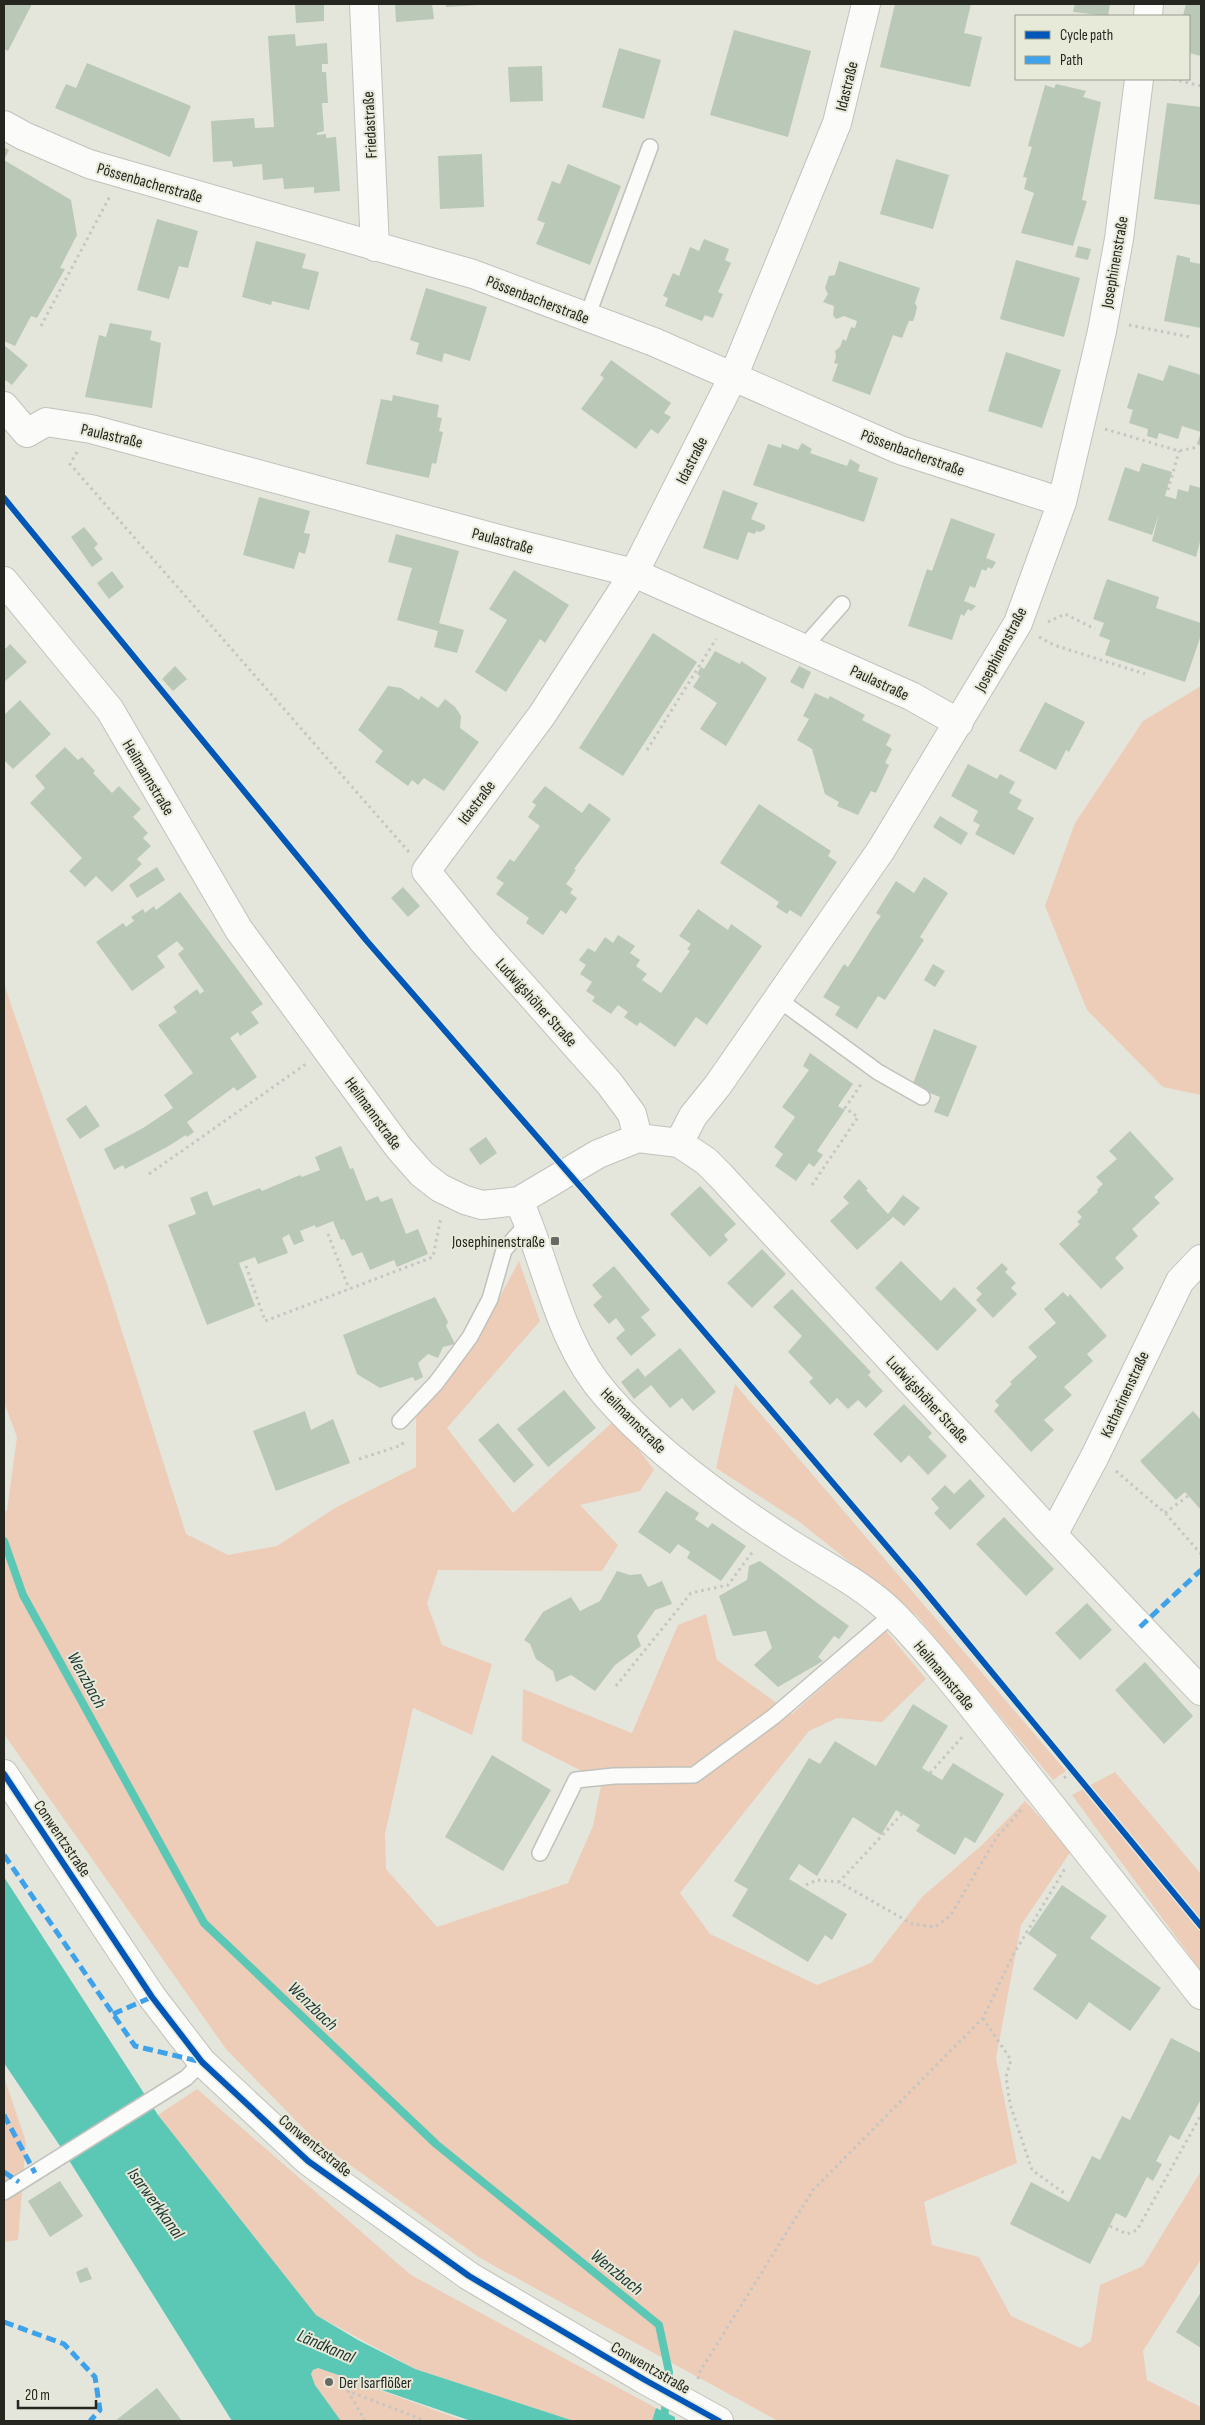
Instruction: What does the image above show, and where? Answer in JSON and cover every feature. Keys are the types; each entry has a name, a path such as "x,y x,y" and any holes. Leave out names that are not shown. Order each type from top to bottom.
{"street":[{"name":"Friedastraße","path":"364,4 375,247"},
{"name":"Idastraße","path":"426,871 542,714 634,573 733,377 837,123 866,4"},
{"name":"Josephinenstraße","path":"679,1143 693,1116 718,1085 881,850 1017,624 1062,502 1104,320 1119,239 1139,80"},
{"name":"Pössenbacherstraße","path":"4,125 24,136 89,164 473,274 654,342 900,450 1062,502"},
{"name":"Paulastraße","path":"4,406 27,433 46,422 91,429 510,542 634,573 911,696 959,723"},
{"name":"Heilmannstraße","path":"4,580 110,710 238,930 399,1148 422,1174 446,1192 482,1204 524,1211 550,1280 560,1316 582,1361 605,1394 679,1465 769,1529 847,1579 893,1614 980,1716 1201,1995"},
{"name":"Ludwigshöher Straße","path":"426,871 482,940 609,1082 632,1114 638,1138"},
{"name":"Ludwigshöher Straße","path":"524,1211 598,1154 638,1138 679,1143 693,1151 713,1168 1053,1535 1201,1691"},
{"name":"Katharinenstraße","path":"1053,1535 1094,1458 1180,1281 1201,1259"},
{"name":"Conwentzstraße","path":"4,1774 152,1997 202,2062 308,2161 469,2276 645,2380 719,2421"}],"lane":[{"path":"587,317 650,147"},
{"path":"804,647 842,604"},
{"path":"778,999 878,1072 922,1097"},
{"path":"400,1420 436,1383 470,1336 490,1299 504,1250 524,1211"},
{"path":"540,1853 576,1780 614,1776 694,1775 773,1717 893,1614"},
{"path":"4,2192 186,2078 202,2062"}],"path":[{"path":"1177,80 1201,86"},
{"path":"41,326 122,174"},
{"path":"1104,320 1190,337"},
{"path":"1081,422 1179,451 1198,447"},
{"path":"91,429 70,464 426,871"},
{"path":"1168,490 1179,451"},
{"path":"1017,624 1044,623 1065,614 1095,629"},
{"path":"647,750 731,615"},
{"path":"1017,624 1054,645 1146,674"},
{"path":"149,1174 327,1049"},
{"path":"812,1186 858,1117 846,1108 862,1083 855,1077"},
{"path":"246,1266 265,1321 433,1257 446,1192"},
{"path":"328,1234 350,1289"},
{"path":"1094,1458 1124,1475 1165,1513 1201,1554"},
{"path":"1165,1513 1188,1496"},
{"path":"616,1686 691,1593 728,1585 769,1529"},
{"path":"930,1773 980,1716"},
{"path":"1065,1777 1073,1771"},
{"path":"806,1884 817,1880 839,1882 912,1924 936,1927 950,1916 997,1837 1027,1804 1042,1794"},
{"path":"839,1882 902,1814"},
{"path":"687,2404 698,2373 813,2190 983,2018 1013,1955 1066,1867 1084,1846"},
{"path":"983,2018 1011,2060 1006,2077 1010,2104 1032,2170 1064,2193"},
{"path":"1110,2226 1127,2234 1136,2230 1201,2115"},
{"path":"366,2421 348,2391 426,2421"}],"shaded area":[{"path":"1201,686 1201,1095 1163,1087 1087,1010 1045,906 1075,823 1143,721"},
{"path":"4,984 107,1284 186,1534 228,1555 277,1546 335,1508 416,1467 416,1417 487,1321 519,1261 540,1321 447,1428 513,1513 616,1419 654,1470 640,1491 580,1505 618,1545 602,1571 438,1570 427,1603 442,1645 492,1664 472,1735 413,1708 385,1834 386,1869 437,1927 568,1883 593,1826 602,1781 522,1741 523,1689 632,1733 678,1625 706,1614 717,1660 792,1714 886,1631 926,1679 882,1722 837,1718 809,1731 680,1893 710,1934 817,1985 871,1963 922,1897 982,1845 1025,1801 1071,1851 1021,1925 996,2058 1017,2163 924,2202 932,2245 979,2257 1011,2316 1080,2348 1091,2341 1100,2285 1143,2266 1201,2171 1201,2259 1143,2351 1147,2380 1201,2407 1201,2421 778,2421 480,2258 315,2140 226,2049 4,1734 4,1512 7,1510 17,1437 4,1402"},
{"path":"735,1384 1066,1771 1053,1780 918,1617 801,1523 716,1468"},
{"path":"1115,1772 1201,1874 1201,1971 1072,1795"},
{"path":"4,2077 26,2142 18,2240 4,2242"},
{"path":"197,2089 411,2275 656,2408 652,2421 574,2421 415,2369 316,2315 158,2115"},
{"path":"318,2368 465,2421 341,2421 315,2385 311,2374 313,2370"}],"water":[{"path":"4,1877 158,2115 316,2315 358,2340 415,2369 574,2421 471,2421 318,2368 313,2370 311,2374 315,2385 341,2421 232,2421 60,2146 4,2063"},
{"path":"656,2408 675,2417 675,2421 652,2421"}],"building":[{"path":"4,4 32,4 8,51 4,49"},
{"path":"295,4 324,4 324,21 296,23"},
{"path":"395,4 432,4 434,19 396,22"},
{"path":"446,4 479,4 480,5 446,7"},
{"path":"895,4 971,4 964,33 982,37 970,87 880,67"},
{"path":"1075,4 1110,4 1108,15 1073,12"},
{"path":"1186,4 1201,4 1201,56 1190,53 1190,15 1183,15"},
{"path":"734,30 811,51 788,137 710,115"},
{"path":"295,34 296,46 327,43 328,64 322,64 322,72 326,72 328,103 322,103 324,131 317,133 317,135 326,134 326,138 336,137 340,191 314,193 314,187 284,189 283,178 263,180 262,164 233,167 232,161 213,162 211,121 254,118 255,128 274,127 268,36"},
{"path":"619,48 661,60 644,119 602,107"},
{"path":"87,63 191,106 170,157 55,108 66,84 76,88"},
{"path":"542,66 543,101 510,102 508,67"},
{"path":"1056,84 1086,91 1083,97 1101,102 1082,200 1087,201 1073,246 1021,233 1034,193 1024,189 1027,178 1023,177 1032,147 1028,146 1045,85 1054,88"},
{"path":"1167,103 1201,107 1201,205 1154,199"},
{"path":"4,147 9,150 4,160"},
{"path":"482,154 484,207 440,209 438,156"},
{"path":"896,159 949,175 933,229 880,214"},
{"path":"4,160 71,200 77,235 60,268 65,269 37,318 31,316 15,346 4,341"},
{"path":"568,164 621,186 590,265 536,244 545,223 537,220 552,181 560,184"},
{"path":"157,219 198,231 188,268 179,266 169,299 137,290"},
{"path":"704,239 729,249 725,260 731,263 718,292 723,294 713,318 705,315 702,321 665,306 668,298 663,296 673,273 679,276 690,247 699,251"},
{"path":"256,241 306,254 302,268 319,272 309,310 272,301 271,305 242,297"},
{"path":"1078,246 1091,249 1088,260 1075,257"},
{"path":"1177,255 1190,258 1190,262 1201,264 1201,328 1164,321"},
{"path":"1016,260 1080,278 1064,337 1000,319"},
{"path":"839,261 920,288 915,303 917,307 913,321 909,321 902,338 893,335 870,395 832,381 838,364 834,363 835,351 840,347 843,339 846,341 851,327 855,328 857,321 844,316 836,319 833,315 834,306 823,302 828,294 825,288 829,276 835,275"},
{"path":"426,288 487,307 470,361 444,353 442,362 416,354 419,343 410,340"},
{"path":"110,323 152,331 150,340 161,343 152,408 85,397 99,335 106,337"},
{"path":"4,345 28,365 12,385 4,379"},
{"path":"1006,352 1061,370 1042,428 988,411"},
{"path":"611,360 671,403 664,413 671,417 658,434 651,429 636,449 581,409 604,378 600,375"},
{"path":"1169,365 1201,375 1201,432 1182,426 1178,439 1159,433 1157,439 1147,436 1148,429 1129,423 1133,410 1127,408 1138,373 1163,381"},
{"path":"393,395 439,405 437,417 442,418 439,431 443,432 436,464 432,463 429,478 366,464 381,399 392,401"},
{"path":"1201,432 1201,446 1197,444"},
{"path":"802,443 812,449 810,453 847,466 850,459 860,465 858,471 878,478 864,522 753,485 768,444 781,448 782,444 798,450"},
{"path":"1142,463 1172,472 1165,496 1176,499 1178,489 1188,492 1190,485 1201,488 1201,538 1196,557 1152,541 1159,514 1152,535 1108,520 1125,467 1139,472"},
{"path":"723,490 758,503 751,519 765,525 765,529 760,532 756,531 755,534 748,532 738,560 703,548"},
{"path":"259,497 310,511 304,533 310,534 305,554 299,552 294,569 243,555"},
{"path":"951,518 995,534 986,558 996,562 992,569 988,567 986,571 982,569 975,588 970,586 964,601 976,606 971,611 968,609 964,616 961,614 952,640 908,626 927,569 932,571"},
{"path":"84,527 98,544 94,548 103,559 92,567 71,537"},
{"path":"396,534 459,551 439,623 464,630 457,653 434,647 438,631 397,620 412,568 388,562"},
{"path":"514,570 569,605 545,643 540,639 506,692 475,672 507,620 489,609"},
{"path":"112,571 124,587 109,599 97,583"},
{"path":"1107,579 1159,597 1156,608 1201,623 1201,635 1185,682 1105,655 1110,640 1099,636 1104,623 1093,619"},
{"path":"653,633 697,662 623,776 579,748"},
{"path":"10,644 27,662 4,682 4,650"},
{"path":"715,651 740,664 741,661 767,678 726,746 700,729 717,703 693,687 700,676 697,674 701,667 704,669"},
{"path":"175,666 187,679 173,691 162,679"},
{"path":"799,666 811,672 803,689 790,682"},
{"path":"388,686 401,688 419,700 421,696 438,708 445,699 455,707 461,716 460,728 479,742 444,791 424,778 418,785 412,780 408,786 375,762 383,751 358,730"},
{"path":"815,693 828,699 830,696 865,715 862,720 891,735 886,745 892,749 885,763 889,765 876,793 871,791 858,815 837,806 839,802 825,794 812,749 797,740 809,719 803,716"},
{"path":"20,700 51,734 13,769 4,760 4,715"},
{"path":"1045,702 1085,722 1069,752 1066,750 1056,770 1019,751"},
{"path":"65,747 78,760 82,757 95,771 93,773 112,793 119,786 141,809 133,817 148,833 143,838 151,846 137,859 142,864 112,892 96,876 85,887 69,871 82,858 30,803 45,788 35,776"},
{"path":"968,764 997,779 1000,774 1015,782 1009,793 1022,800 1017,809 1034,818 1014,855 975,834 980,825 973,821 978,811 951,796"},
{"path":"545,786 582,813 589,803 611,819 574,869 576,870 566,884 573,889 570,893 577,898 566,914 561,910 543,935 526,923 529,918 496,894 504,883 496,878 510,859 514,862 540,826 528,817 536,805 532,802"},
{"path":"759,804 831,851 828,856 837,862 801,917 790,910 787,914 776,907 779,902 720,863"},
{"path":"940,816 968,833 961,845 933,827"},
{"path":"157,867 165,880 137,898 129,885"},
{"path":"924,877 948,893 920,937 924,940 885,1000 878,996 857,1029 835,1015 840,1007 823,997 844,964 848,967 881,916 876,913 896,881 914,893"},
{"path":"403,887 420,906 408,917 391,898"},
{"path":"180,892 263,1004 251,1012 259,1023 240,1036 238,1032 230,1038 257,1077 237,1091 234,1087 187,1122 194,1132 187,1137 186,1135 125,1169 123,1165 114,1170 104,1149 143,1128 173,1108 164,1095 193,1073 158,1025 177,1012 173,1007 197,989 200,994 204,991 178,954 184,949 177,941 157,956 165,967 132,991 96,942 123,923 126,927 134,921 131,917 143,909 145,913 154,906 156,910"},
{"path":"698,909 728,930 731,924 762,946 707,1025 696,1017 675,1047 640,1022 637,1026 624,1017 628,1012 618,1005 611,1014 592,1001 595,997 586,991 592,982 580,974 586,965 579,960 588,948 595,952 605,937 613,943 618,935 635,946 630,953 640,960 636,966 647,974 642,980 661,993 690,951 687,949 691,944 679,936"},
{"path":"933,964 945,971 935,987 924,980"},
{"path":"934,1029 977,1046 948,1117 934,1112 940,1097 912,1086"},
{"path":"810,1053 853,1084 838,1106 845,1110 817,1151 823,1155 814,1167 809,1163 796,1181 775,1166 783,1154 774,1147 795,1117 782,1107 809,1070 803,1066"},
{"path":"86,1105 100,1126 80,1139 66,1119"},
{"path":"1130,1131 1174,1179 1154,1197 1160,1203 1132,1229 1138,1236 1115,1258 1124,1268 1101,1289 1059,1244 1080,1224 1077,1222 1082,1217 1077,1212 1098,1192 1097,1190 1103,1184 1096,1177 1117,1159 1109,1151"},
{"path":"486,1137 497,1153 480,1165 469,1149"},
{"path":"341,1146 350,1169 353,1168 366,1201 378,1196 381,1202 392,1198 406,1234 418,1229 428,1254 397,1267 394,1260 370,1270 362,1252 352,1256 344,1239 341,1240 333,1221 316,1228 315,1225 300,1231 304,1241 294,1245 289,1234 282,1238 288,1253 258,1264 255,1257 239,1263 255,1306 207,1325 168,1225 196,1214 190,1198 207,1191 213,1206 260,1188 262,1191 300,1175 302,1177 320,1170 315,1157"},
{"path":"859,1179 868,1189 866,1190 888,1214 903,1195 920,1208 904,1226 893,1217 857,1250 830,1221 849,1203 843,1197"},
{"path":"700,1186 736,1224 724,1235 728,1240 710,1257 670,1214"},
{"path":"762,1249 786,1274 752,1308 727,1283"},
{"path":"901,1261 941,1301 954,1287 977,1310 937,1351 875,1288"},
{"path":"1002,1263 1008,1269 1005,1272 1016,1283 1011,1288 1017,1294 993,1318 976,1300 982,1294 976,1288"},
{"path":"614,1266 650,1310 641,1317 656,1335 631,1356 616,1338 625,1330 616,1318 609,1324 593,1305 602,1297 592,1285"},
{"path":"792,1289 871,1372 868,1375 883,1391 866,1408 858,1400 848,1409 837,1398 830,1405 809,1382 813,1378 788,1352 802,1336 773,1307"},
{"path":"1063,1292 1068,1297 1070,1294 1107,1336 1087,1354 1093,1361 1064,1387 1072,1395 1044,1420 1054,1430 1031,1452 994,1411 999,1405 995,1401 1012,1384 1010,1382 1037,1357 1028,1347 1056,1323 1044,1309"},
{"path":"435,1297 448,1322 446,1326 455,1344 443,1347 438,1358 428,1354 418,1363 423,1377 415,1381 413,1377 380,1388 357,1374 343,1335"},
{"path":"680,1348 716,1392 693,1411 682,1398 670,1408 651,1385 634,1399 621,1382 638,1368 645,1377"},
{"path":"564,1390 596,1428 548,1467 517,1429"},
{"path":"904,1404 932,1433 928,1437 947,1456 928,1475 909,1455 901,1463 873,1434"},
{"path":"305,1411 311,1430 333,1419 350,1463 276,1491 253,1431"},
{"path":"1193,1411 1201,1420 1201,1510 1185,1492 1176,1500 1140,1461"},
{"path":"498,1423 534,1465 514,1483 478,1440"},
{"path":"970,1479 985,1496 950,1530 934,1513 939,1508 931,1499 945,1485 954,1494"},
{"path":"666,1491 699,1513 695,1519 708,1528 712,1523 746,1546 721,1581 687,1558 690,1552 678,1544 670,1554 638,1532"},
{"path":"1004,1517 1054,1569 1026,1596 976,1544"},
{"path":"760,1561 849,1626 839,1639 834,1636 818,1657 823,1661 778,1687 754,1665 772,1648 766,1631 733,1636 719,1596 747,1580 749,1566"},
{"path":"617,1571 630,1575 641,1574 648,1587 662,1581 672,1604 655,1610 637,1636 641,1646 615,1665 595,1691 571,1675 556,1682 553,1671 536,1659 530,1644 524,1640 543,1612 571,1597 580,1611 600,1601"},
{"path":"1087,1603 1112,1630 1080,1660 1055,1633"},
{"path":"1145,1662 1193,1716 1164,1744 1115,1690"},
{"path":"913,1704 948,1726 922,1768 942,1780 953,1763 1004,1794 975,1843 965,1837 955,1855 916,1831 920,1825 896,1810 881,1835 853,1817 817,1876 799,1864 789,1879 847,1914 832,1940 825,1935 808,1962 732,1916 748,1889 734,1881 809,1758 820,1764 835,1741 876,1766"},
{"path":"492,1755 551,1790 503,1871 445,1837"},
{"path":"1062,1885 1107,1916 1090,1938 1161,1988 1130,2031 1089,2002 1077,2020 1033,1989 1057,1955 1028,1934"},
{"path":"1171,2038 1201,2053 1201,2099 1179,2140 1170,2135 1156,2161 1162,2164 1153,2181 1147,2177 1126,2218 1116,2213 1090,2264 1010,2224 1031,2182 1069,2202 1092,2156 1100,2160 1122,2116 1130,2120"},
{"path":"60,2181 83,2216 50,2237 28,2201"},
{"path":"87,2267 92,2279 80,2283 76,2272"},
{"path":"1201,2292 1201,2348 1176,2332"},
{"path":"157,2388 182,2421 115,2421"}],"waterway":[{"name":"Wenzbach","path":"4,1541 23,1595 204,1923 436,2144 659,2325 669,2372 667,2387"},
{"name":"Wenzbach","path":"664,2421 666,2398"}],"marked path":[{"path":"1140,1627 1201,1570"},
{"path":"4,1855 135,2046 202,2062"},
{"path":"113,2014 152,1997"},
{"path":"4,2115 35,2173"},
{"path":"4,2172 19,2182"},
{"path":"4,2322 64,2344 95,2377 100,2410 90,2421"}],"cycle path":[{"path":"4,498 366,940 585,1192 919,1584 1201,1926"},
{"path":"4,1774 152,1997 202,2062 308,2161 469,2276 645,2380 719,2421"}],"place":[{"name":"Josephinenstraße","path":"555,1241"},
{"name":"Der Isarflößer","path":"329,2382"}],"water label":[{"name":"Isarwerkkanal","path":"156,2203"},
{"name":"Ländkanal","path":"326,2346"}]}
